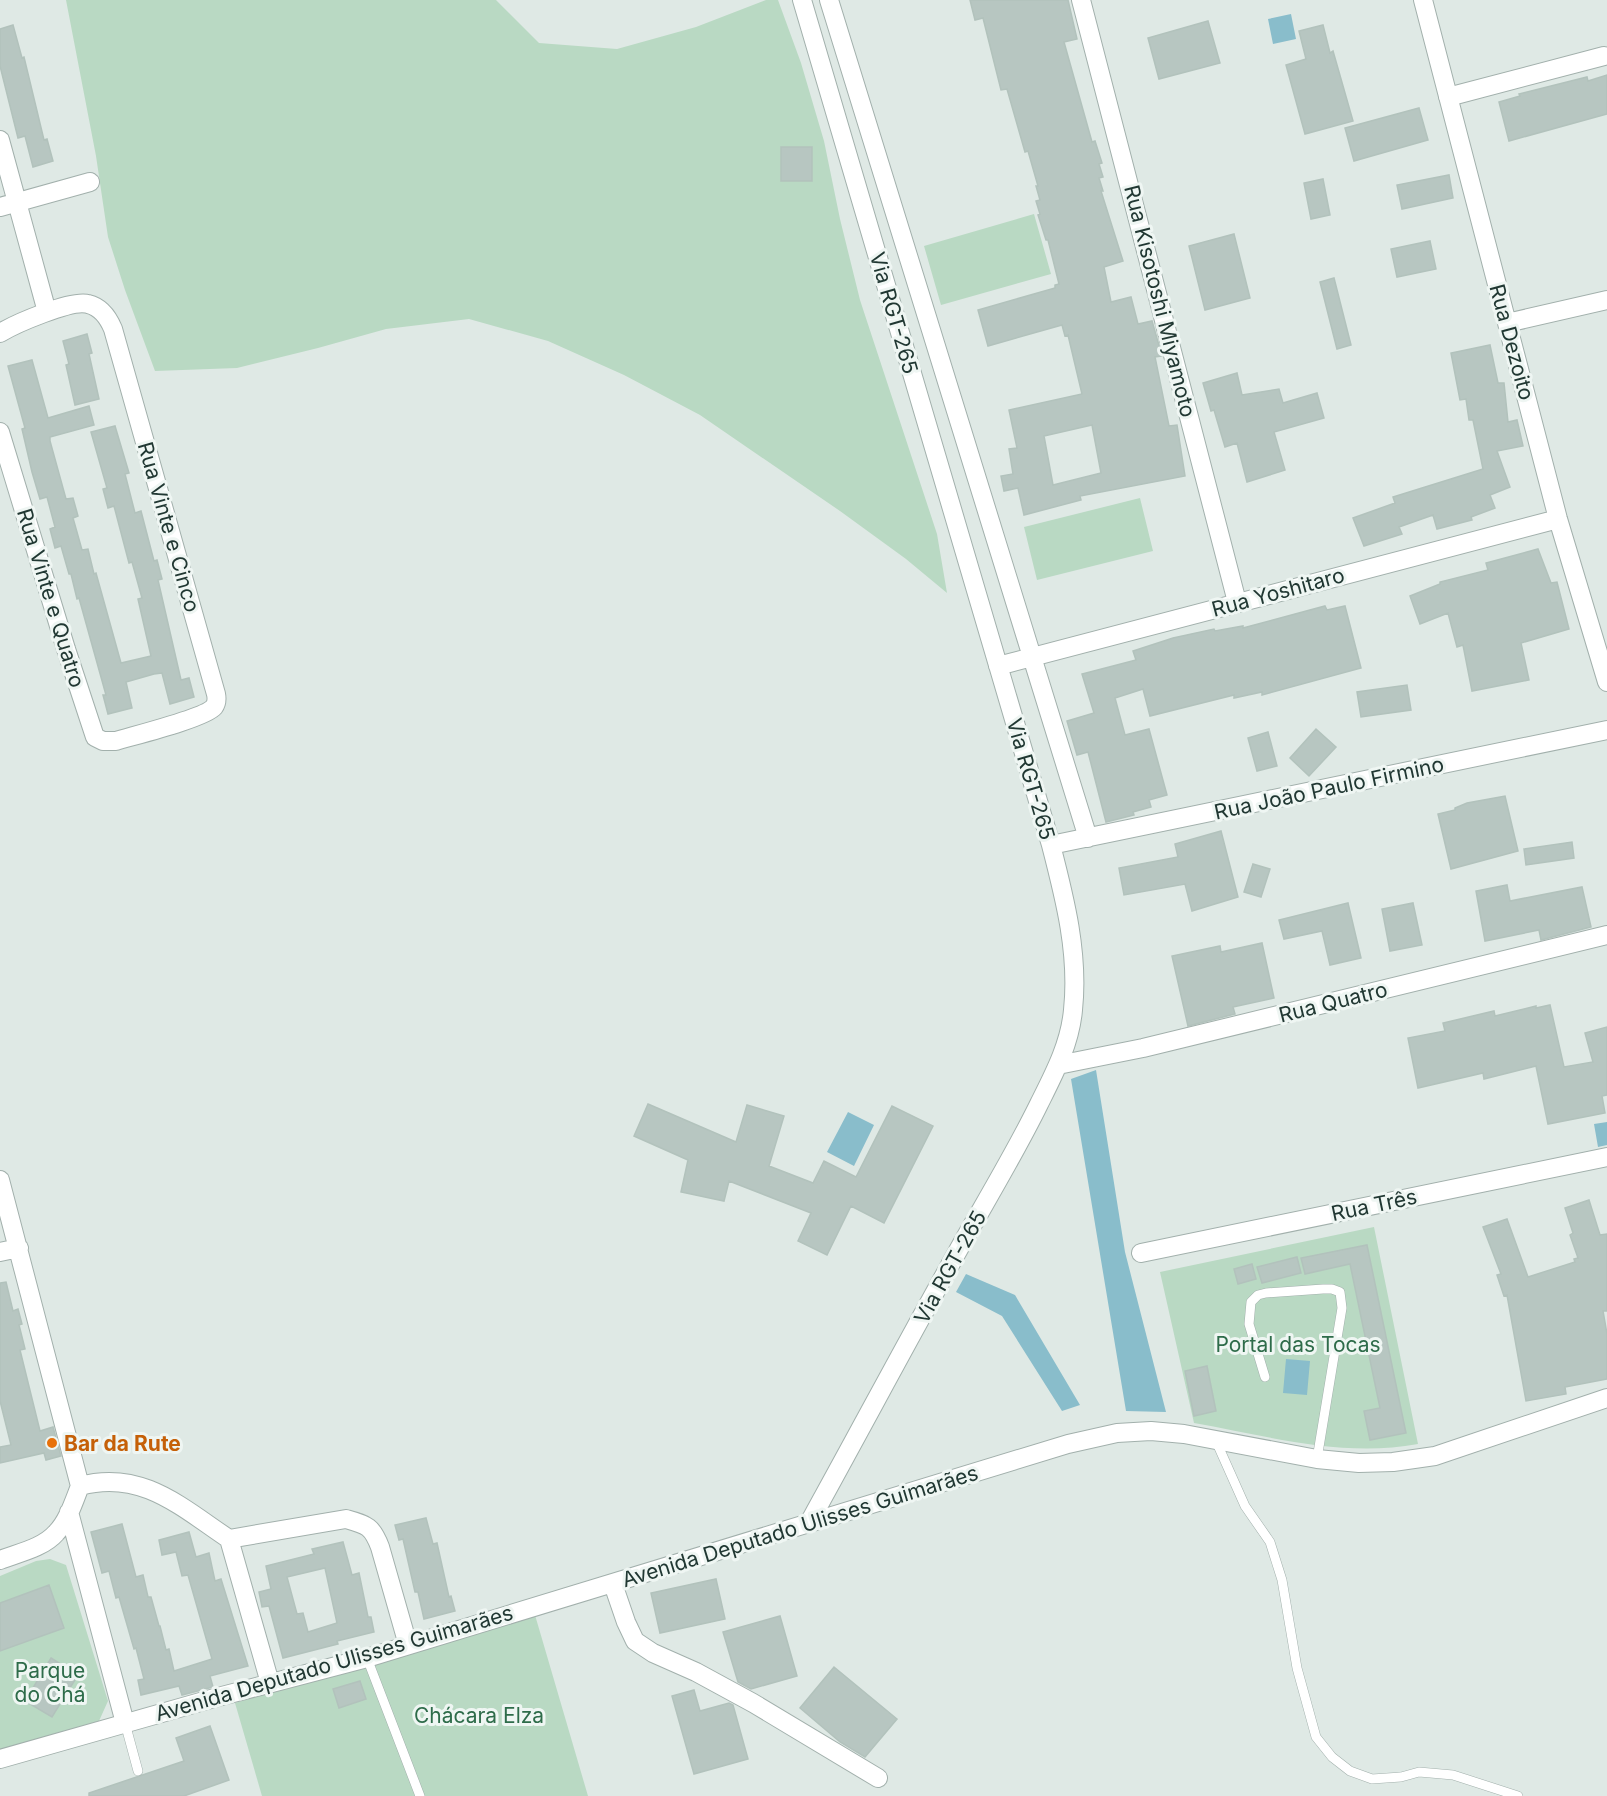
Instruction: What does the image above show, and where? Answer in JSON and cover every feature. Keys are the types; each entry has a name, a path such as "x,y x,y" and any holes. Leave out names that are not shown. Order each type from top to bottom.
{"street":[{"name":"Via RGT-265","path":"802,0 1051,845 1073,946 1074,984 1073,1011 1058,1065 1016,1150 810,1521"},
{"path":"829,0 1088,838"},
{"name":"Rua Kisotoshi Miyamoto","path":"1081,0 1237,602"},
{"name":"Rua Dezoito","path":"1423,0 1558,519 1607,682"},
{"path":"1448,97 1604,56"},
{"path":"0,140 9,204 47,312 0,333"},
{"path":"9,204 90,182"},
{"path":"1507,323 1607,300"},
{"name":"Rua Vinte e Cinco","path":"47,312 73,304 86,303 103,312 110,322 216,694 216,704 208,711 121,739"},
{"name":"Rua Vinte e Quatro","path":"0,432 92,730 99,740 106,742 121,739"},
{"name":"Rua Yoshitaro","path":"998,666 1558,519"},
{"name":"Rua João Paulo Firmino","path":"1051,845 1607,730"},
{"name":"Rua Quatro","path":"1058,1065 1143,1048 1607,935"},
{"name":"Rua Três","path":"1141,1252 1607,1157"},
{"path":"0,1180 80,1486 57,1532 48,1540 0,1560"},
{"path":"0,1252 19,1248"},
{"name":"Avenida Deputado Ulisses Guimarães","path":"0,1759 367,1658 614,1584 810,1521 1098,1437 1151,1431 1215,1439 1317,1459 1359,1463 1393,1462 1435,1456 1607,1398"},
{"path":"80,1486 109,1480 131,1482 168,1498 229,1539 270,1683"},
{"path":"69,1512 125,1723"},
{"path":"229,1539 346,1519 362,1523 374,1532 408,1645"},
{"path":"614,1584 626,1622 635,1641 653,1653 696,1672 753,1703 878,1778"}],"lane":[{"path":"1265,1377 1249,1324 1251,1302 1258,1295 1266,1293 1323,1289 1340,1292 1342,1308 1317,1459"},
{"path":"1215,1439 1245,1506 1270,1542 1282,1580 1297,1668 1316,1737 1332,1757 1350,1771 1372,1779 1401,1777 1419,1772 1452,1775 1518,1796"},
{"path":"367,1658 420,1796"},
{"path":"125,1723 138,1771"}],"green space":[{"path":"66,0 496,0 539,43 617,49 696,27 766,0 778,0 801,63 824,141 860,300 937,534 947,593 906,559 840,511 700,415 624,375 548,341 469,319 386,329 237,368 155,371 108,237 96,156"},
{"path":"1034,214 1051,274 941,305 924,246"},
{"path":"1140,498 1153,551 1037,580 1024,527"},
{"name":"Portal das Tocas","path":"1374,1227 1418,1444 1390,1448 1333,1447 1305,1444 1194,1423 1160,1272"},
{"name":"Parque do Chá","path":"50,1559 66,1565 108,1701 99,1721 0,1750 0,1576 36,1561"},
{"name":"Chácara Elza","path":"535,1615 588,1796 262,1796 235,1703"}],"water":[{"path":"1291,14 1296,39 1273,44 1268,19"},
{"path":"1096,1070 1125,1252 1166,1412 1126,1411 1071,1079"},
{"path":"848,1112 874,1125 854,1166 827,1152"},
{"path":"1607,1122 1607,1145 1598,1147 1594,1124"},
{"path":"966,1274 1015,1295 1080,1405 1062,1411 1002,1316 956,1292"},
{"path":"1286,1359 1310,1361 1307,1395 1283,1393"}],"building":[{"path":"970,0 1068,0 1077,39 1064,42 1092,142 1095,141 1102,163 1099,164 1103,177 1099,178 1103,191 1101,191 1123,261 1104,267 1111,302 1131,297 1138,324 1152,321 1162,356 1155,357 1169,426 1177,425 1185,476 1080,496 1081,500 1024,515 1018,488 1004,491 1001,476 1013,474 1009,449 1017,448 1009,410 1082,394 1068,335 1065,336 1062,325 988,346 978,310 1055,288 1055,285 1059,284 1048,240 1046,240 1038,215 1040,214 1036,201 1040,200 1036,186 1038,186 1028,151 1025,152 1007,89 1001,90 983,18 975,20","holes":["1092,425 1101,473 1053,485 1044,436"]},
{"path":"1208,21 1220,63 1159,79 1148,38"},
{"path":"13,25 22,58 24,57 44,140 47,139 53,161 33,167 25,136 18,138 0,66 0,29"},
{"path":"1323,25 1353,121 1305,134 1286,65 1306,59 1299,31"},
{"path":"1607,75 1607,114 1509,141 1499,102 1520,96 1519,94 1587,77 1588,81"},
{"path":"1419,108 1428,140 1354,161 1345,128"},
{"path":"781,147 812,147 812,181 781,181"},
{"path":"1449,175 1453,198 1402,209 1397,185"},
{"path":"1323,179 1330,215 1311,219 1304,183"},
{"path":"1234,234 1250,298 1205,310 1189,246"},
{"path":"1430,241 1436,269 1397,277 1391,249"},
{"path":"1334,278 1351,345 1337,349 1320,282"},
{"path":"87,334 99,399 75,405 63,341"},
{"path":"1490,345 1498,383 1504,383 1508,422 1517,420 1523,446 1497,451 1510,487 1490,495 1495,508 1471,517 1472,520 1437,529 1433,515 1399,527 1402,534 1364,546 1353,518 1395,503 1393,497 1483,469 1473,420 1469,420 1466,399 1460,400 1451,353"},
{"path":"32,360 48,418 89,406 94,425 50,437 50,441 66,499 73,498 78,516 73,518 82,550 88,549 121,663 151,656 138,599 142,598 132,562 129,563 114,506 108,508 103,489 107,488 91,432 115,426 129,473 125,474 135,513 141,511 154,561 157,560 162,579 158,580 181,680 189,678 194,697 170,704 162,673 154,674 126,682 132,708 108,714 103,695 106,695 79,598 77,599 61,546 55,548 50,529 55,527 47,497 40,499 32,472 22,429 25,428 8,366"},
{"path":"1237,373 1242,395 1279,389 1283,403 1317,393 1324,418 1274,432 1285,470 1247,482 1237,443 1225,447 1203,383"},
{"path":"1538,549 1551,583 1557,582 1569,629 1521,643 1529,680 1472,691 1463,645 1457,647 1448,613 1420,624 1410,596 1440,584 1440,582 1488,570 1486,563"},
{"path":"1325,606 1327,610 1345,606 1361,668 1262,695 1262,692 1234,698 1234,695 1150,716 1143,689 1115,698 1125,735 1149,729 1167,795 1149,800 1151,807 1133,812 1134,815 1106,822 1088,752 1077,755 1067,721 1094,713 1082,674 1136,660 1133,651 1173,638 1214,629 1215,631 1243,626 1243,628"},
{"path":"1407,685 1411,710 1361,717 1357,692"},
{"path":"1316,729 1336,747 1309,776 1290,758"},
{"path":"1268,732 1277,766 1257,771 1248,738"},
{"path":"1505,796 1518,851 1451,869 1438,814 1455,810 1467,803"},
{"path":"1221,831 1238,897 1192,911 1185,884 1124,895 1119,868 1178,857 1175,844"},
{"path":"1572,842 1574,858 1526,865 1524,849"},
{"path":"1253,864 1270,869 1261,897 1244,892"},
{"path":"1507,885 1510,901 1582,887 1591,927 1541,940 1539,930 1485,941 1476,891"},
{"path":"1348,903 1361,958 1330,965 1322,931 1284,939 1279,920"},
{"path":"1413,903 1422,945 1390,951 1382,909"},
{"path":"1262,943 1274,998 1233,1007 1235,1014 1188,1026 1172,956 1220,946 1221,952"},
{"path":"1550,1005 1564,1067 1593,1062 1585,1033 1607,1027 1607,1095 1602,1096 1605,1113 1548,1124 1536,1066 1484,1079 1483,1073 1418,1088 1408,1038 1445,1031 1443,1023 1494,1011 1495,1016"},
{"path":"648,1104 736,1142 747,1105 784,1116 769,1166 813,1183 824,1161 856,1177 892,1106 933,1126 884,1223 851,1206 827,1255 798,1241 811,1213 729,1181 724,1201 681,1192 688,1160 634,1136"},
{"path":"1589,1200 1600,1235 1607,1234 1607,1311 1603,1311 1607,1334 1607,1379 1565,1387 1566,1394 1526,1401 1507,1295 1504,1296 1497,1275 1501,1274 1483,1227 1507,1219 1528,1277 1575,1262 1574,1259 1578,1258 1570,1235 1573,1233 1565,1208"},
{"path":"1367,1245 1406,1433 1370,1440 1364,1411 1380,1408 1350,1264 1305,1274 1301,1258"},
{"path":"1297,1257 1301,1273 1262,1283 1257,1267"},
{"path":"1252,1264 1256,1279 1238,1284 1234,1269"},
{"path":"6,1282 13,1311 18,1309 22,1324 19,1325 25,1349 20,1350 40,1431 53,1427 61,1456 46,1460 44,1453 0,1463 0,1447 11,1445 0,1401 0,1283"},
{"path":"1207,1366 1216,1411 1194,1416 1185,1371"},
{"path":"426,1518 433,1544 437,1543 449,1597 451,1596 455,1611 424,1619 418,1592 415,1592 403,1539 399,1540 395,1525"},
{"path":"122,1524 136,1577 143,1575 166,1650 169,1649 174,1671 212,1659 188,1575 182,1576 176,1552 162,1555 159,1540 189,1532 196,1557 209,1553 215,1581 221,1579 248,1666 210,1676 213,1687 182,1695 179,1686 141,1695 138,1680 144,1679 136,1648 134,1649 119,1597 116,1598 109,1571 102,1573 91,1532"},
{"path":"343,1542 352,1575 359,1573 368,1617 371,1617 374,1632 283,1658 269,1606 262,1607 259,1592 271,1589 266,1566 314,1554 312,1549","holes":["325,1568 337,1623 308,1632 303,1613 297,1614 287,1577"]},
{"path":"716,1579 725,1619 660,1633 651,1593"},
{"path":"49,1585 64,1628 0,1651 0,1603"},
{"path":"780,1616 797,1676 751,1689 738,1682 723,1632"},
{"path":"51,1658 78,1675 52,1717 25,1701"},
{"path":"834,1667 897,1719 865,1757 840,1742 800,1708"},
{"path":"360,1681 366,1699 339,1708 333,1689"},
{"path":"694,1690 700,1711 729,1703 733,1705 748,1759 694,1774 672,1696"},
{"path":"210,1726 229,1780 184,1796 89,1796 89,1793 184,1761 176,1738"}],"place":[{"name":"Bar da Rute","path":"52,1443"}]}
